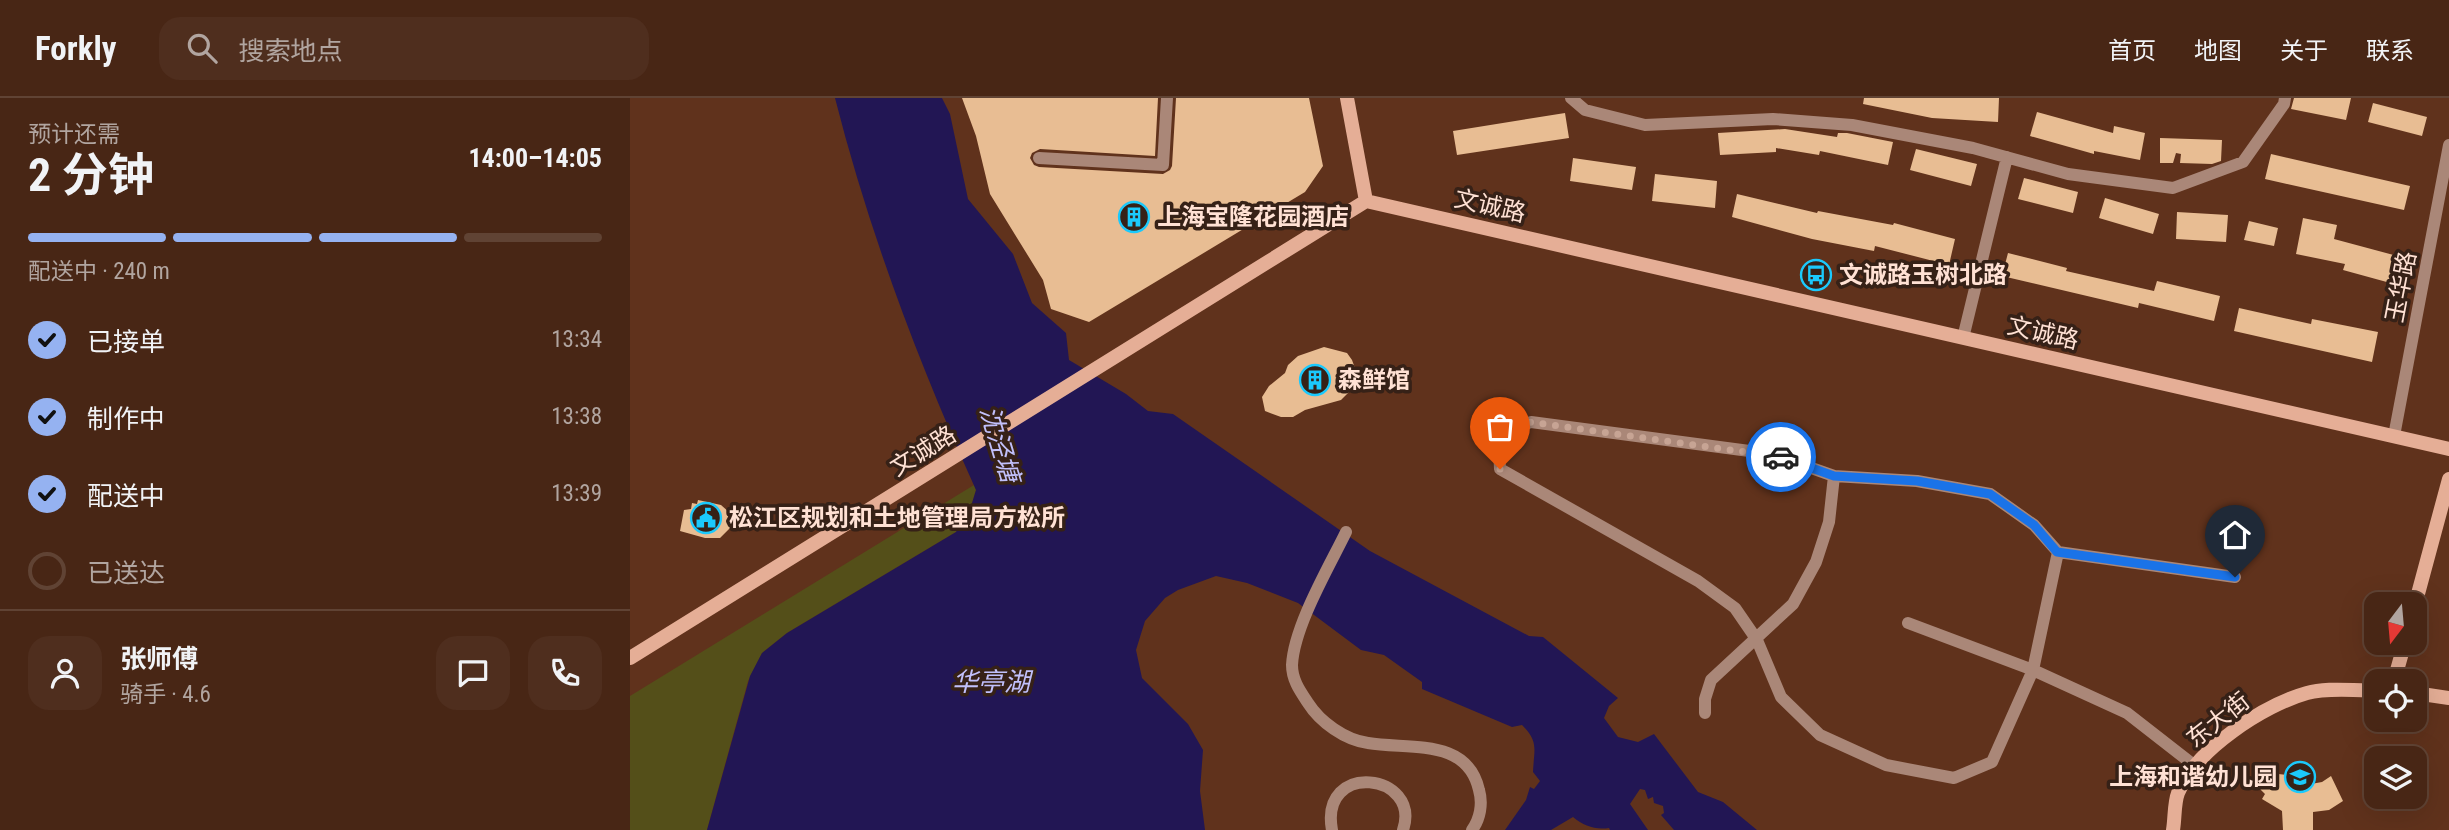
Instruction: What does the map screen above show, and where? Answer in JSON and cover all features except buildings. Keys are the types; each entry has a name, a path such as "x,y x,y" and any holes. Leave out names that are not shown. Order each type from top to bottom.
{"street":[{"path":"1039,158 1163,165 1167,98"},
{"path":"1347,98 1366,201"},
{"path":"1571,98 1585,110 1645,125 1773,119 1852,125 2007,157 2068,174 2174,188 2243,162 2284,104 2285,98"},
{"name":"玉华路","path":"2394,436 2449,145"},
{"path":"1963,338 2007,157"},
{"name":"文诚路","path":"630,658 1124,354 1366,201 2449,449"},
{"path":"2057,552 2033,670 1992,762 1954,778 1886,765 1820,735 1782,697 1757,640 1735,608 1698,581 1500,469 1499,447 1518,427 1531,422 1772,454 1834,476 1917,481 1990,494 2034,525 2057,552 2235,577"},
{"path":"1705,713 1705,699 1711,680 1793,604 1816,562 1829,522 1834,476"},
{"path":"2419,592 2449,479"},
{"path":"1346,531 1308,610 1292,665 1296,685 1317,718 1365,743 1408,749 1427,747 1455,754 1471,768 1479,788 1479,821 1472,830"},
{"path":"1908,623 2033,670 2127,713 2195,766"},
{"name":"东大街","path":"2173,830 2177,793 2195,766 2222,740 2256,715 2308,692 2364,690"},
{"path":"2427,695 2449,698"},
{"path":"1332,830 1332,807 1337,797 1346,788 1369,781 1392,790 1401,800 1405,811 1403,830"}],"shaded area":[{"path":"974,485 976,490 969,513 956,532 787,633 762,653 748,681 707,830 630,830 630,696"}],"water":[{"name":"华亭湖","path":"835,98 942,98 950,114 968,199 1013,254 1032,303 1066,333 1069,360 1126,394 1148,411 1173,414 1370,551 1529,636 1543,637 1618,698 1609,706 1604,718 1618,737 1638,742 1654,734 1698,792 1723,802 1757,830 1674,830 1661,815 1664,813 1663,806 1654,803 1653,797 1648,799 1645,790 1640,789 1630,804 1648,830 1594,828 1573,817 1551,830 1505,830 1526,800 1530,787 1534,789 1540,781 1533,772 1533,741 1522,725 1512,727 1422,689 1422,682 1384,655 1361,650 1298,603 1247,583 1216,576 1178,590 1165,598 1145,621 1136,650 1142,678 1188,724 1203,750 1200,791 1205,830 707,830 750,676 762,653 787,633 956,532 969,513 976,490 897,297 863,198"}],"way so far":[{"path":"1500,469 1499,447 1518,427 1531,422 1781,457"}],"place":[{"name":"上海宝隆花园酒店","path":"1134,217"},
{"name":"文诚路玉树北路","path":"1816,275"},
{"name":"森鲜馆","path":"1315,380"},
{"name":"松江区规划和土地管理局方松所","path":"706,518"},
{"name":"上海和谐幼儿园","path":"2300,777"}],"route":[{"path":"1781,457 1834,476 1917,481 1990,494 2034,525 2057,552 2235,577"}],"water label":[{"name":"沈泾塘","path":"1000,444"}]}
